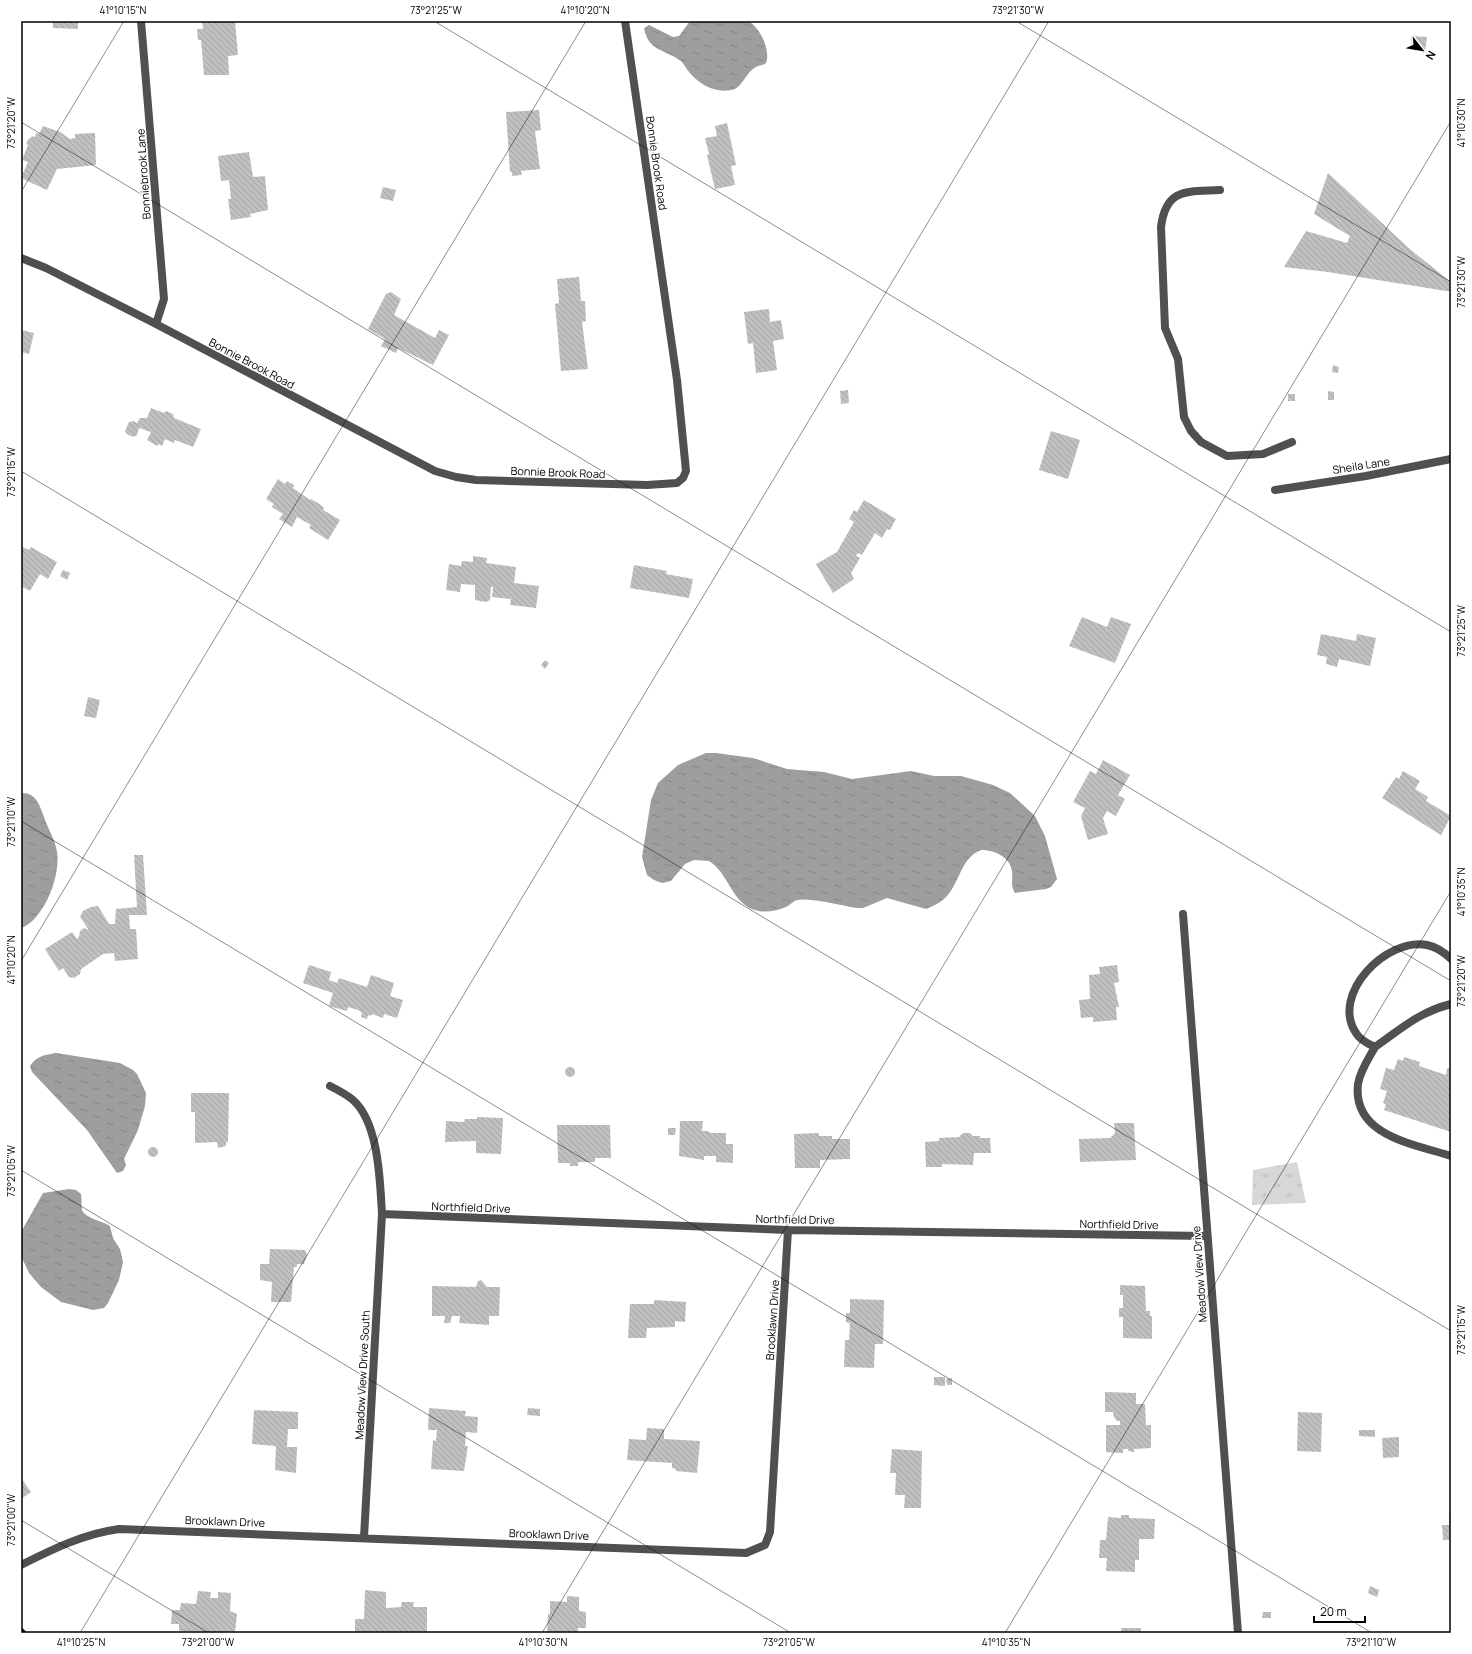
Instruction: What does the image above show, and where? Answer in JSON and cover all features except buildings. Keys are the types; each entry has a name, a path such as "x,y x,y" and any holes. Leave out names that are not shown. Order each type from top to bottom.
{"street":[{"name":"Bonniebrook Lane","path":"141,21 164,299 156,324"},
{"name":"Bonnie Brook Road","path":"21,258 46,268 156,324 435,471 456,477 476,480 647,485 677,483 683,478 686,472 677,380 625,21"},
{"path":"1220,190 1187,192 1177,195 1168,202 1162,212 1161,227 1165,328 1178,359 1184,417 1191,431 1201,442 1227,456 1263,454 1292,442"},
{"name":"Sheila Lane","path":"1275,490 1366,476 1451,459"},
{"name":"Meadow View Drive","path":"1183,914 1238,1633"},
{"path":"1376,1048 1363,1041 1355,1033 1350,1015 1351,1001 1362,976 1397,949 1413,944 1436,947 1451,959"},
{"path":"1451,1004 1422,1014 1376,1048 1358,1083 1361,1110 1369,1122 1378,1131 1451,1156"},
{"name":"Meadow View Drive South","path":"330,1086 354,1101 365,1115 369,1125 380,1182 382,1214 364,1537"},
{"name":"Northfield Drive","path":"382,1214 788,1230 1207,1236"},
{"name":"Brooklawn Drive","path":"21,1565 72,1540 95,1532 119,1528 746,1553 765,1545 770,1532 788,1230"}],"green space":[{"path":"1297,1162 1306,1203 1252,1205 1253,1170"}],"water":[{"path":"690,21 748,21 757,28 766,46 766,63 758,66 750,72 738,87 734,89 725,91 708,87 698,81 681,61 653,45 646,36 644,28 649,25 673,37 679,36"},
{"path":"706,753 753,758 787,769 824,772 852,779 911,771 934,776 961,776 993,785 1010,793 1035,816 1045,836 1057,879 1051,887 1046,889 1015,893 1012,885 1011,867 1009,862 1001,855 991,851 981,850 974,854 964,865 954,886 945,898 939,903 926,909 887,898 863,908 803,899 794,901 782,909 767,912 752,909 742,902 732,891 725,877 709,861 694,860 685,864 671,881 662,883 654,880 647,875 642,857 651,800 658,783 678,765"},
{"path":"21,793 26,793 37,800 55,843 58,862 53,884 44,907 37,916 21,928"},
{"path":"56,1053 120,1063 137,1074 146,1093 145,1106 138,1130 124,1159 126,1165 123,1171 117,1173 87,1130 32,1072 30,1066 35,1060 45,1055"},
{"path":"69,1189 76,1190 81,1194 82,1210 84,1213 110,1226 113,1238 120,1249 123,1262 119,1280 104,1308 93,1310 61,1302 41,1287 29,1273 21,1256 21,1232 43,1193"}]}
